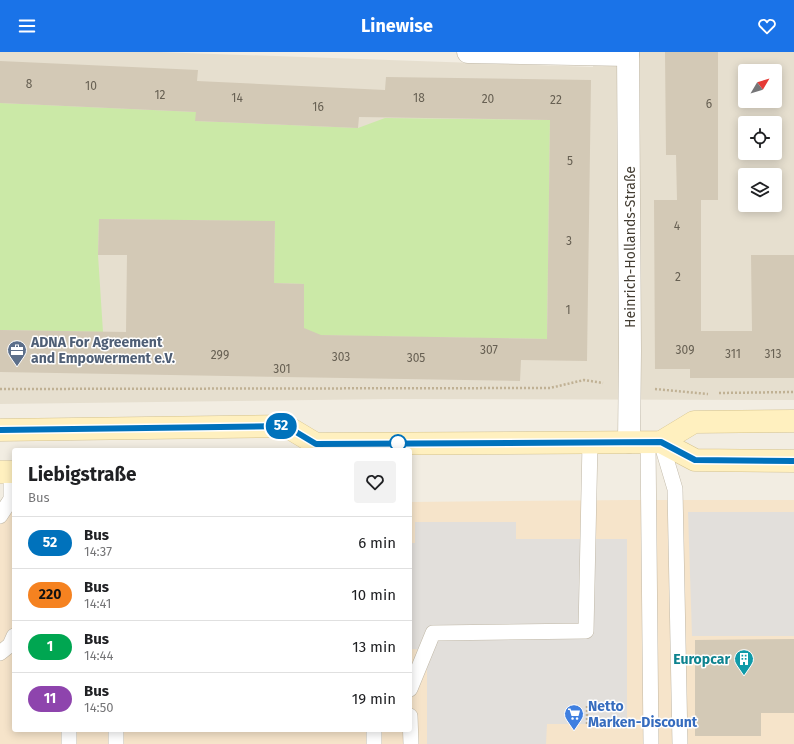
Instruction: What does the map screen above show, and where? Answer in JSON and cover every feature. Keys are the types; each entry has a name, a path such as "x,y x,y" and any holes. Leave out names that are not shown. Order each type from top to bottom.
{"main road":[{"path":"0,430 286,426 312,447 590,444 646,442 694,422 794,421"},
{"path":"646,442 695,460 794,461"}],"street":[{"path":"468,52 628,54"},
{"name":"Heinrich-Hollands-Straße","path":"628,54 630,351 646,442"}],"lane":[{"path":"646,442 650,744"},
{"path":"646,442 675,489 680,744"},
{"path":"412,685 433,633 586,631 590,444"},
{"path":"8,472 12,498"},
{"path":"0,516 12,505"},
{"path":"0,653 10,645 12,640"},
{"path":"69,732 69,744"},
{"path":"116,732 116,744"},
{"path":"374,732 374,744"},
{"path":"411,732 411,744"}],"path":[{"path":"0,389 550,388 584,380 603,383"},
{"path":"652,389 705,394 794,392"},
{"path":"587,706 587,726"}],"shaded area":[{"path":"0,52 158,52 593,67 594,52 794,52 794,400 391,399 0,404"},
{"path":"794,500 794,744 0,744 0,508 12,507 12,732 412,732 412,502"},
{"path":"688,512 794,512 794,636 692,636"},
{"path":"415,522 516,522 516,539 627,539 627,724 547,724 546,744 427,744 427,650 412,649 412,543 415,543"}],"green space":[{"path":"0,103 196,112 196,121 358,128 385,118 550,120 547,339 304,335 304,284 274,283 275,221 99,219 98,255 103,332 0,330"}],"building":[{"path":"665,52 718,52 718,200 701,200 701,331 752,331 751,255 794,255 794,378 690,378 690,369 655,369 654,200 677,200 676,155 666,155"},
{"path":"0,61 198,70 197,81 385,90 386,77 591,80 587,361 521,360 520,381 0,372 0,330 126,332 127,255 98,255 99,219 275,221 274,283 304,284 304,328 321,335 547,339 550,120 359,117 358,128 195,121 196,112 0,103"},
{"name":"Europcar","path":"794,639 794,713 761,713 761,736 695,736 695,640"}],"bus line":[{"name":"52","path":"0,430 286,426 316,444 502,442 590,444 661,442 695,460 794,461"}],"place":[{"name":"ADNA For Agreement and Empowerment e.V.","path":"17,367"},
{"name":"Europcar","path":"744,676"},
{"name":"Netto Marken-Discount","path":"574,731"}]}
